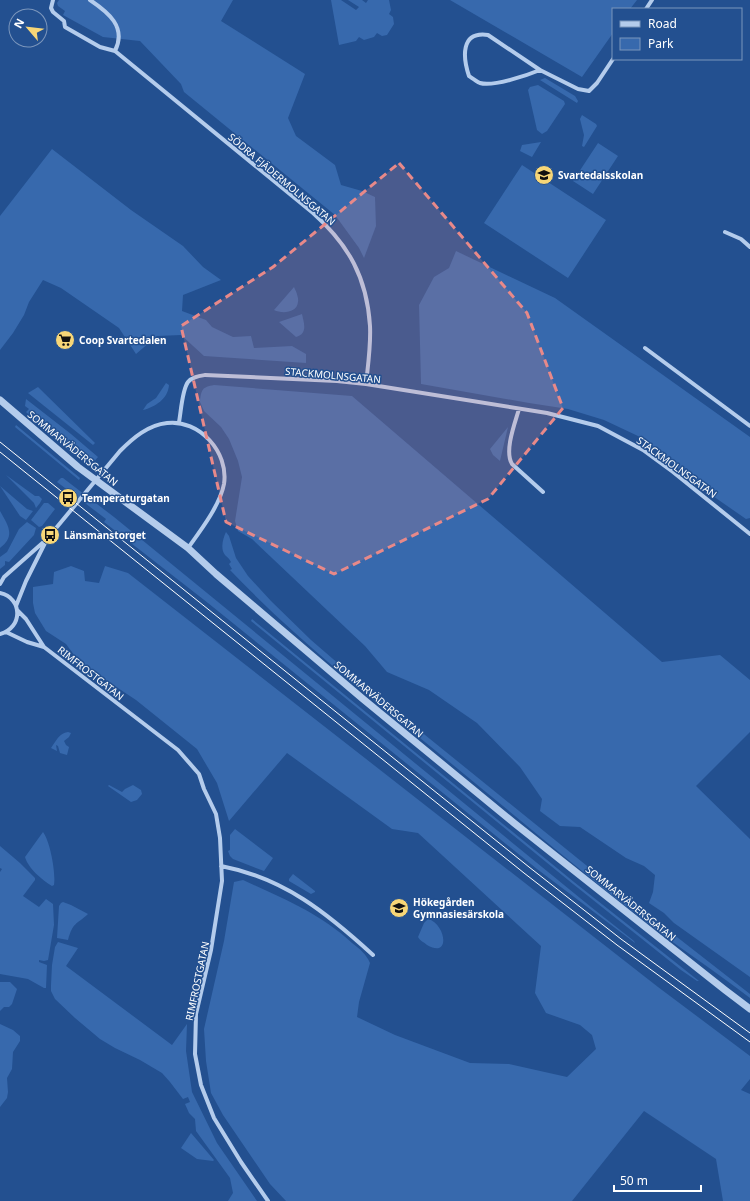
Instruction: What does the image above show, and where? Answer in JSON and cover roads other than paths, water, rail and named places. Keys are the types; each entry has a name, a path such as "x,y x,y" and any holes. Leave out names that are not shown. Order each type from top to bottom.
{"street":[{"name":"SÖDRA FJÄDERMOLNSGATAN","path":"53,0 51,8 53,12 64,21 65,27 100,47 115,52 313,213 339,240 351,257 361,278 368,301 370,328 366,384"},
{"path":"90,0 114,19 119,37 119,44 115,52"},
{"path":"540,70 499,82 481,83 469,76 465,62 466,45 471,37 479,33 488,34 540,70 578,89 589,90 597,83 612,60"},
{"path":"725,232 741,239 750,247"},
{"path":"644,348 750,426"},
{"name":"STACKMOLNSGATAN","path":"179,422 185,388 188,381 196,377 213,376 337,381 366,384 547,413 598,426 643,450 673,472 750,534"},
{"name":"SOMMARVÄDERSGATAN","path":"0,400 78,467 188,548 216,574 363,699 514,823 750,1009"},
{"path":"519,409 509,450 509,459 512,464 543,492"},
{"path":"0,584 4,577 47,539 120,451 133,438 146,430 161,424 179,422 191,425 212,442 220,454 224,483 220,495 208,518 188,548"},
{"path":"0,634 6,632 15,623 17,608 26,581 47,539"},
{"path":"0,593 11,598 17,608"},
{"name":"RIMFROSTGATAN","path":"17,608 44,647 178,750 188,760 199,774 204,789 216,814 220,838 222,881 215,929 196,1014 195,1054 201,1085 214,1118 241,1162 268,1201"},
{"name":"RIMFROSTGATAN","path":"6,632 27,642 44,647"},
{"path":"221,866 235,868 263,878 302,898 339,924 373,955"}],"tram line":[{"path":"0,442 529,867 621,939 750,1033"},
{"path":"0,452 524,873 617,945 750,1042"}],"place":[{"name":"Svartedalsskolan","path":"544,175"},
{"name":"Coop Svartedalen","path":"65,340"},
{"name":"Temperaturgatan","path":"68,498"},
{"name":"Länsmanstorget","path":"50,535"},
{"name":"Hökegården Gymnasiesärskola","path":"399,908"}]}
